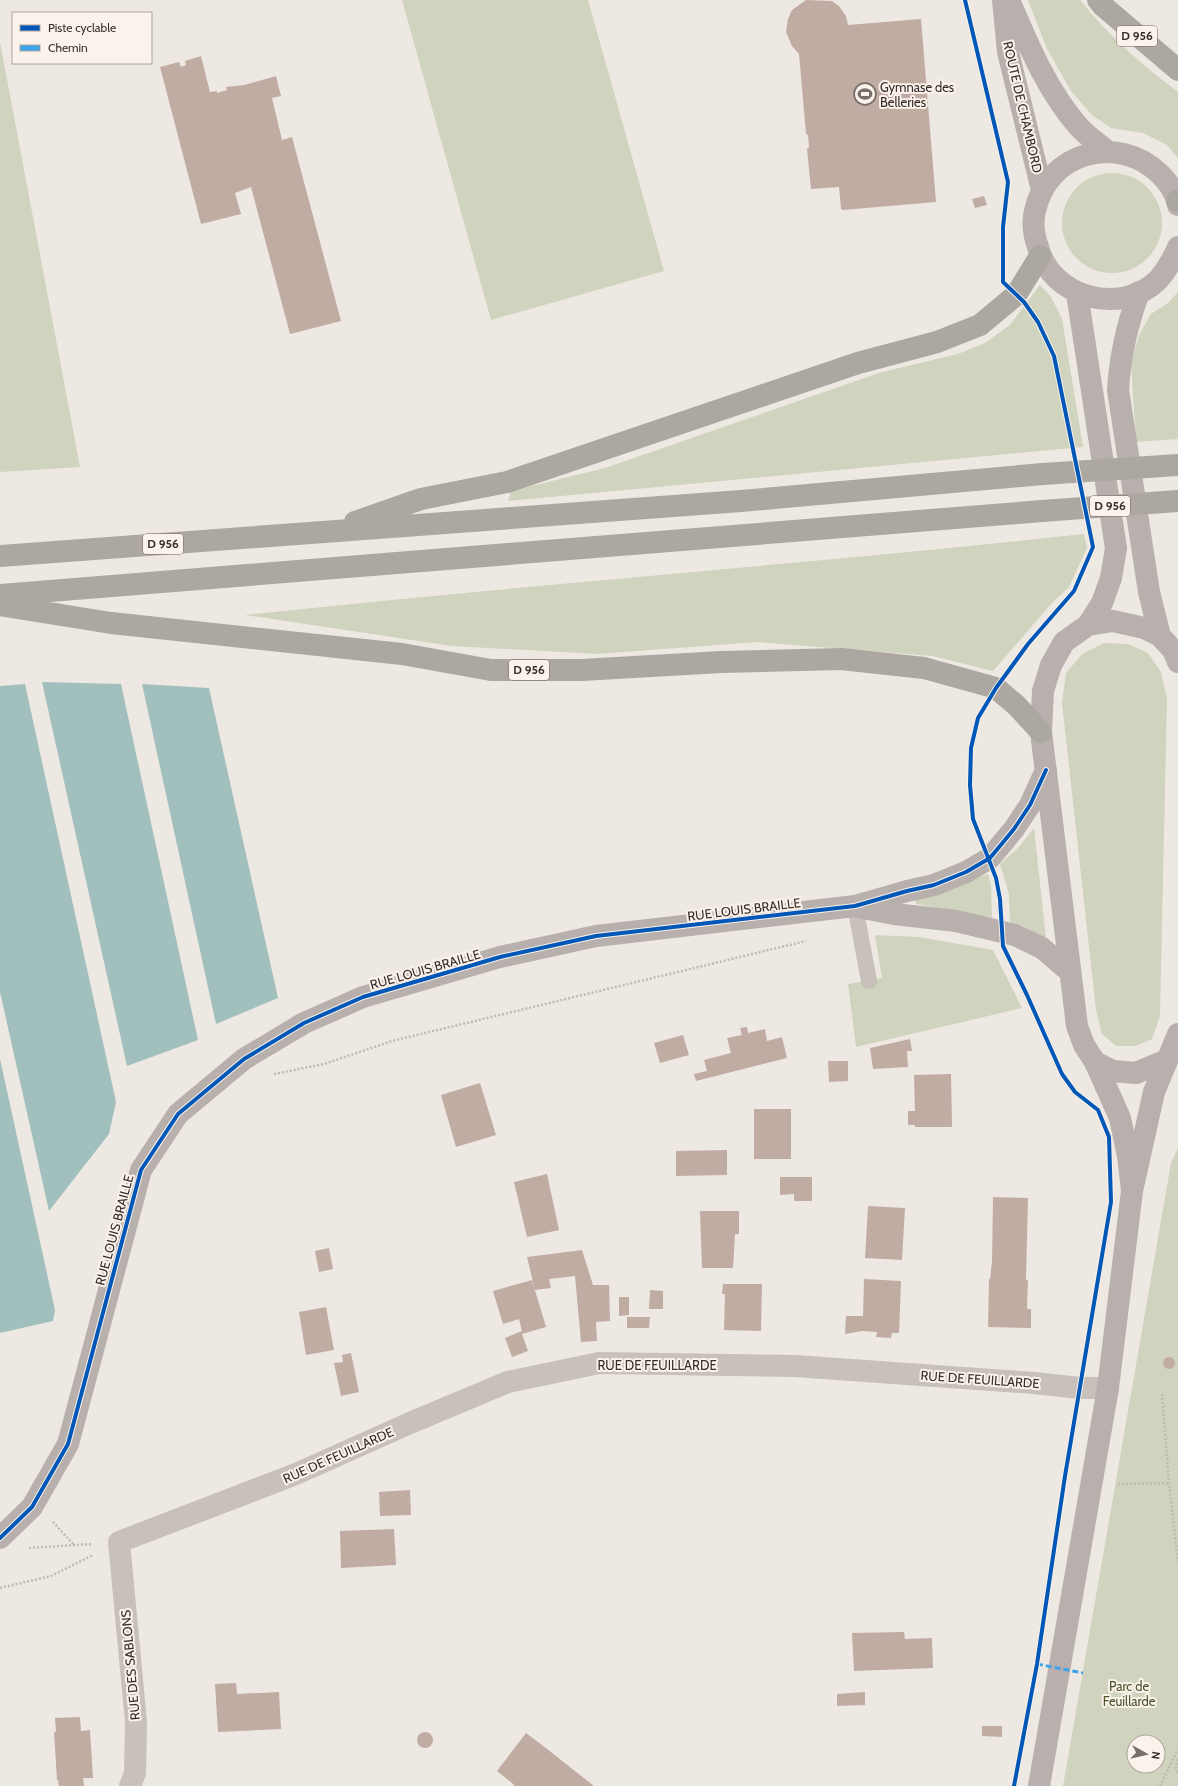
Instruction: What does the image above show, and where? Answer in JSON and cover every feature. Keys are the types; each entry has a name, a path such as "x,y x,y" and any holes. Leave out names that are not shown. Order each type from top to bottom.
{"highway":[{"name":"D 956","path":"1098,0 1103,6 1178,70"},
{"name":"D 956","path":"326,533 421,499 507,482 858,363 937,342 980,325 1016,295 1040,256"},
{"name":"D 956","path":"0,556 741,501 1043,474 1178,465"},
{"name":"D 956","path":"0,595 1178,501"},
{"name":"D 956","path":"0,606 111,624 402,654 491,670 582,670 721,662 841,659 924,668 996,688 1016,705 1041,732"}],"main road":[{"name":"ROUTE DE CHAMBORD","path":"1002,0 1008,52 1042,190"},
{"name":"ROUTE DE CHAMBORD","path":"1009,0 1025,38 1050,86 1080,127 1108,151"},
{"path":"1178,202 1166,181 1150,165 1130,155 1108,151 1088,154 1069,162 1054,174 1042,190 1034,212 1034,234 1040,256 1049,271 1062,284 1077,293 1097,299 1118,299 1138,292 1157,281 1171,264 1178,247"},
{"path":"1138,292 1126,332 1120,360 1118,390 1149,592 1172,649"},
{"path":"1077,293 1116,548 1112,578 1102,603 1088,625 1064,642 1052,665 1043,691 1041,732 1077,1026 1084,1044 1095,1062 1120,1118 1128,1156 1132,1192"},
{"path":"1088,625 1113,620 1144,628 1172,649"},
{"name":"RUE LOUIS BRAILLE","path":"0,1538 32,1507 68,1444 141,1170 178,1114 244,1059 304,1023 363,997 500,957 596,936 855,906 934,885 966,872 990,858 1014,829 1030,805 1046,770"},
{"path":"855,906 894,914 956,921 1015,935 1042,948 1070,972"},
{"path":"1039,1786 1108,1388 1132,1192 1147,1115 1154,1092 1178,1034"},
{"path":"1095,1062 1113,1072 1136,1073 1167,1060"}],"street":[{"name":"RUE DE FEUILLARDE","path":"119,1542 296,1474 410,1423 508,1382 599,1363 795,1366 1034,1383 1080,1388 1108,1388"},
{"name":"RUE DES SABLONS","path":"119,1542 136,1722 135,1773 130,1786"}],"lane":[{"path":"855,906 868,981"}],"path":[{"path":"273,1074 324,1064 392,1041 810,940"},
{"path":"1162,1394 1169,1483 1178,1564"},
{"path":"1115,1484 1169,1483"},
{"path":"52,1521 75,1545"},
{"path":"25,1549 119,1542"},
{"path":"0,1588 51,1576 119,1542"},
{"path":"1160,1786 1178,1748"},
{"path":"1178,1759 1176,1768 1178,1774"}],"green space":[{"path":"402,0 588,0 664,271 491,320"},
{"path":"1028,0 1080,0 1126,49 1178,92 1178,158 1167,145 1143,133 1111,128 1092,115 1071,91 1046,47"},
{"path":"0,42 80,467 0,472"},
{"path":"1112,173 1131,177 1147,188 1158,204 1162,223 1158,242 1147,258 1131,269 1112,273 1093,269 1077,258 1066,242 1062,223 1066,204 1077,188 1093,177"},
{"path":"1040,285 1051,297 1062,319 1083,447 508,501 511,491 605,468 882,372 958,354 985,343 1010,325"},
{"path":"1178,292 1178,439 1136,442 1131,363 1139,335 1151,314 1168,303"},
{"path":"1084,534 1087,548 1069,587 1052,603 993,671 932,656 757,642 597,654 452,646 245,615 979,545"},
{"path":"1104,643 1128,644 1148,653 1161,672 1167,699 1160,1016 1152,1039 1136,1046 1116,1046 1102,1034 1096,1010 1062,703 1066,673 1082,654"},
{"path":"1034,828 1046,939 1023,926 1010,922 1009,894 1000,864 1018,848"},
{"path":"988,874 991,885 992,918 916,904 916,899"},
{"path":"875,935 919,937 993,950 1022,1008 856,1047 848,984 882,978"},
{"name":"Parc de Feuillarde","path":"1178,1148 1178,1786 1063,1786 1171,1163"}],"water":[{"path":"42,682 121,684 198,1040 127,1066"},
{"path":"25,684 116,1102 109,1134 49,1211 0,992 0,686"},
{"path":"142,684 209,688 278,998 216,1024"},
{"path":"0,1059 55,1310 53,1321 0,1333"}],"building":[{"name":"Gymnase des Belleries","path":"806,0 832,1 839,6 846,16 848,25 921,19 936,202 843,210 841,209 839,187 811,189 807,149 809,147 808,135 806,134 799,54 792,46 786,32 788,19 792,10"},
{"path":"201,56 210,92 217,91 217,93 227,90 226,87 244,85 276,76 281,96 272,98 282,140 292,137 341,321 290,334 251,187 235,193 241,214 201,224 160,67 179,62 181,67 186,65 185,61"},
{"path":"984,196 987,205 975,208 972,199"},
{"path":"747,1027 748,1033 765,1029 767,1041 782,1037 787,1058 696,1081 694,1074 707,1071 704,1060 731,1053 727,1038 742,1035 740,1028"},
{"path":"683,1035 689,1055 660,1063 654,1043"},
{"path":"910,1039 912,1051 907,1051 908,1067 873,1069 870,1048"},
{"path":"828,1061 848,1061 848,1081 829,1082"},
{"path":"951,1074 952,1127 915,1127 915,1125 908,1125 908,1111 915,1111 914,1075"},
{"path":"480,1083 496,1135 456,1147 441,1095"},
{"path":"754,1109 791,1109 791,1159 754,1159"},
{"path":"727,1150 727,1175 676,1176 676,1151"},
{"path":"547,1174 559,1230 527,1237 514,1182"},
{"path":"780,1177 812,1177 812,1201 794,1201 794,1194 780,1195"},
{"path":"993,1197 1028,1198 1026,1280 1028,1280 1027,1309 1031,1309 1031,1328 988,1327 989,1279 992,1262"},
{"path":"868,1206 905,1208 902,1260 865,1258"},
{"path":"700,1211 739,1211 739,1234 735,1234 733,1268 702,1268"},
{"path":"329,1248 333,1269 319,1272 315,1251"},
{"path":"582,1250 593,1285 609,1285 610,1321 596,1322 597,1341 581,1342 575,1276 549,1279 551,1288 535,1290 527,1257"},
{"path":"864,1279 901,1281 899,1333 892,1333 891,1338 876,1337 877,1332 862,1331 845,1334 846,1316 863,1316"},
{"path":"532,1280 546,1327 522,1334 528,1351 512,1357 505,1338 522,1331 519,1319 503,1324 493,1291"},
{"path":"723,1284 762,1284 761,1331 724,1330 725,1294 722,1294"},
{"path":"650,1290 663,1291 663,1309 649,1309"},
{"path":"619,1297 629,1297 629,1315 619,1316"},
{"path":"326,1307 334,1350 306,1355 299,1312"},
{"path":"627,1317 650,1317 649,1328 627,1328"},
{"path":"351,1353 359,1392 341,1396 334,1363 343,1362 342,1355"},
{"path":"1169,1357 1173,1359 1175,1363 1173,1367 1169,1369 1165,1367 1163,1363 1165,1359"},
{"path":"410,1490 411,1515 380,1516 379,1492"},
{"path":"394,1529 396,1565 341,1568 340,1531"},
{"path":"904,1632 905,1639 932,1638 933,1668 854,1671 852,1633"},
{"path":"236,1683 237,1694 279,1692 281,1729 218,1732 215,1684"},
{"path":"865,1692 865,1705 837,1706 837,1694"},
{"path":"80,1717 81,1731 90,1730 93,1778 83,1778 84,1786 59,1786 57,1780 54,1732 56,1732 55,1718"},
{"path":"982,1726 1002,1726 1002,1737 982,1736"},
{"path":"425,1732 431,1734 433,1740 431,1746 425,1748 419,1746 417,1740 419,1734"},
{"path":"526,1733 594,1786 515,1786 497,1771"}],"marked path":[{"path":"1037,1664 1083,1673"}],"cycle path":[{"path":"965,0 1008,182 1003,227 1003,282 1024,302 1038,322 1054,356 1093,547 1074,591 1028,644 996,688 978,718 971,748 970,785 973,819 996,878 1000,899 1003,946 1027,995 1062,1074 1075,1092 1098,1110 1109,1137 1111,1202 1065,1476 1037,1664 1014,1786"},
{"path":"0,1538 32,1507 68,1444 141,1170 178,1114 244,1059 304,1023 363,997 500,957 596,936 855,906 934,885 966,872 990,858 1014,829 1030,805 1046,770"}],"place":[{"name":"Gymnase des Belleries","path":"865,94"}]}
